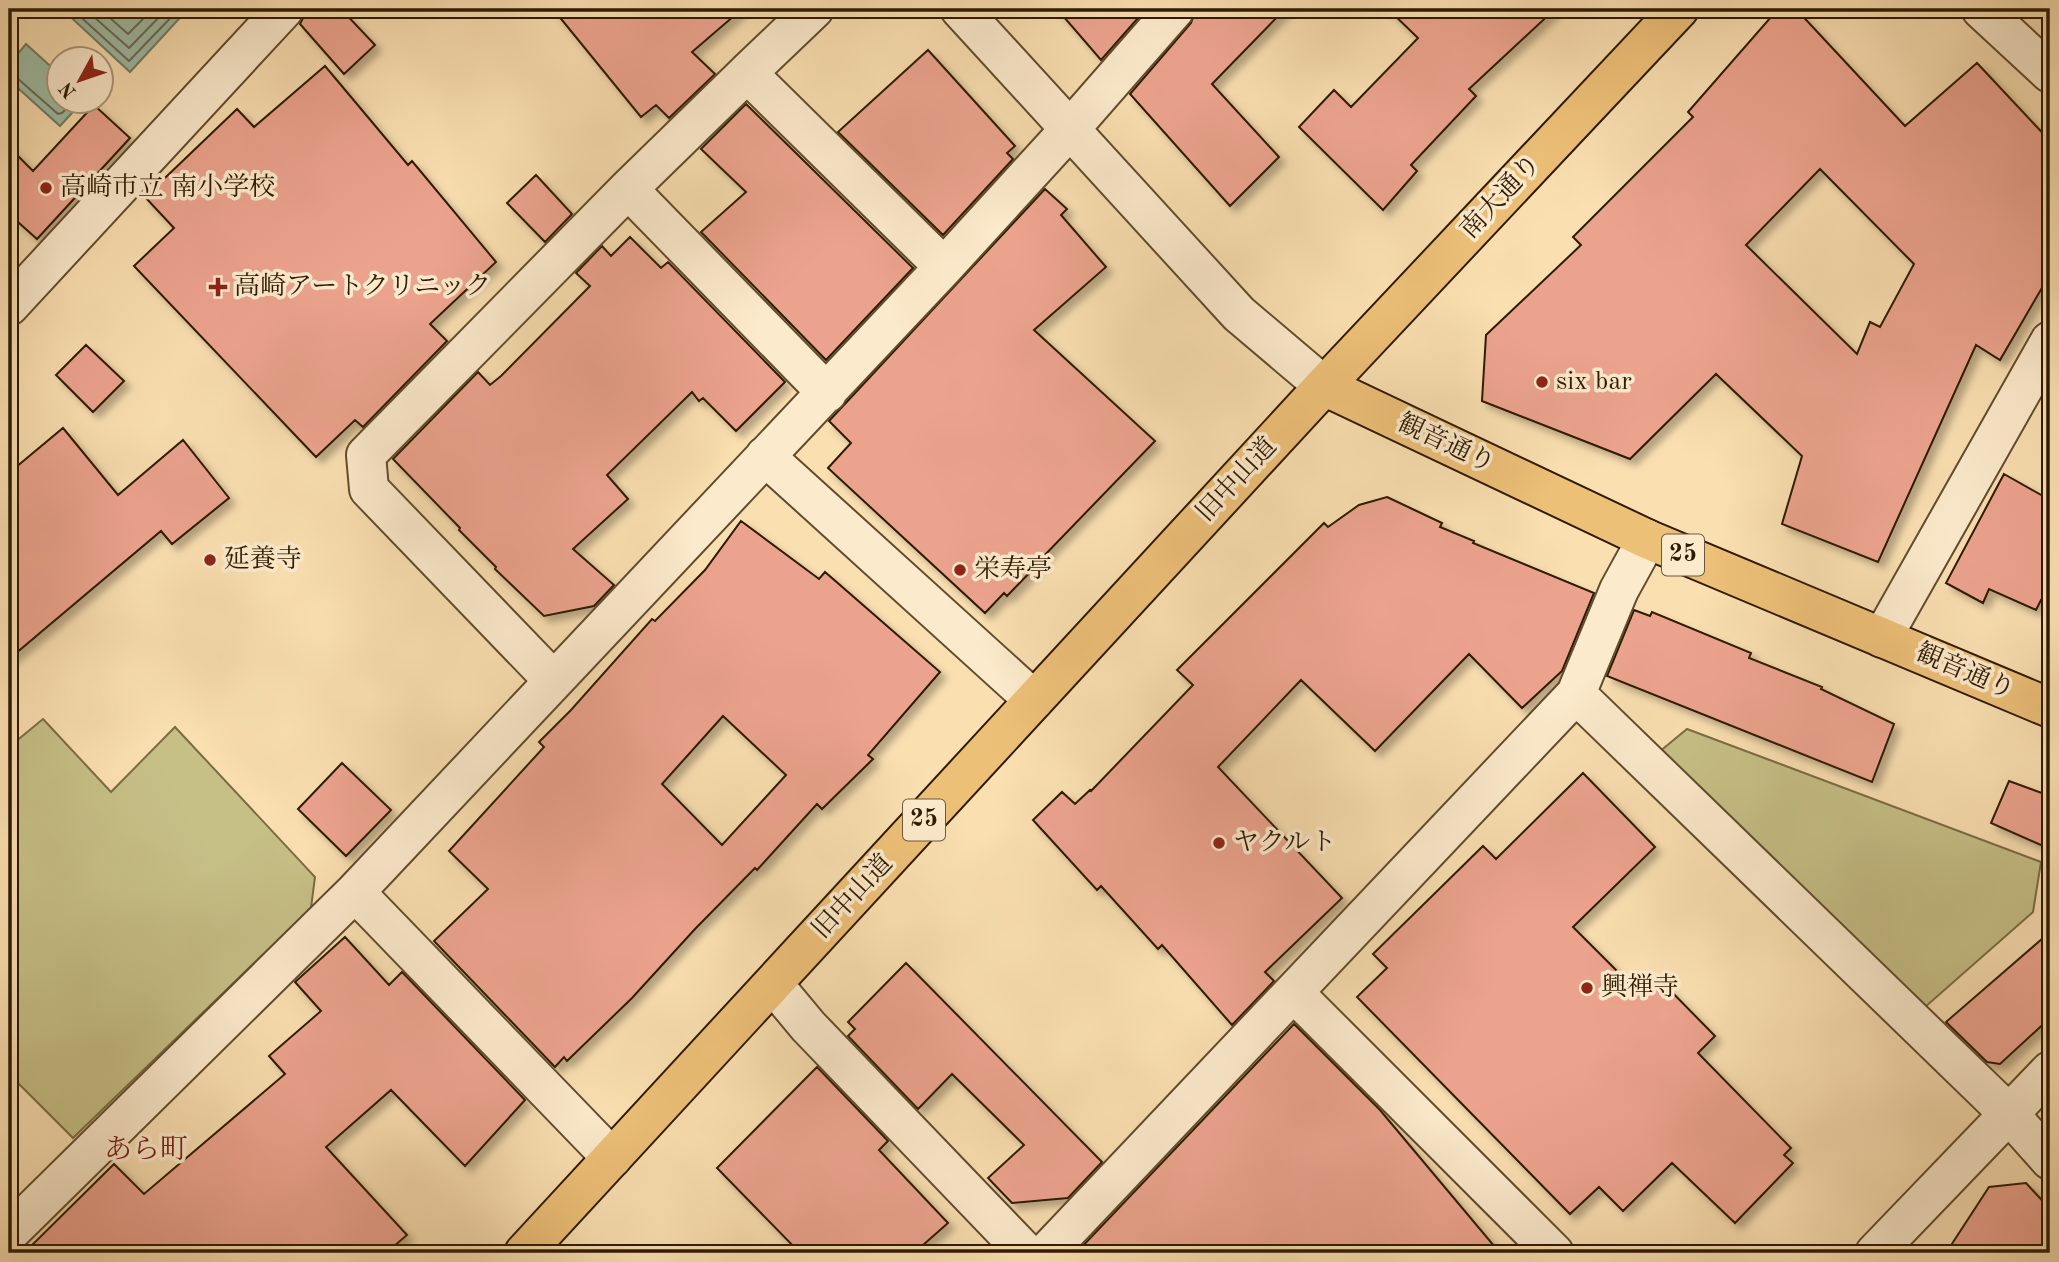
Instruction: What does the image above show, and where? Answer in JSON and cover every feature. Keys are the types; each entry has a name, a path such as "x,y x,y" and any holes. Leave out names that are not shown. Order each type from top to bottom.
{"main road":[{"name":"南大通り","path":"1324,386 1679,9"},
{"name":"観音通り","path":"1324,386 1647,540 2050,708"},
{"name":"旧中山道","path":"524,1253 1324,386"}],"street":[{"path":"9,306 284,9"},
{"path":"553,680 369,489 366,455 628,189 814,9"},
{"name":"観音通り","path":"960,9 1239,314 1324,386"},
{"path":"9,1233 355,892 827,393 1070,129 1175,9"},
{"path":"1981,9 2050,73"},
{"path":"747,73 944,267"},
{"path":"628,189 827,393"},
{"path":"1882,638 2050,341"},
{"path":"765,456 1034,700"},
{"path":"1046,1253 1576,694 1619,590 1647,540"},
{"path":"1576,694 2008,1114 2050,1160"},
{"path":"355,892 612,1158"},
{"path":"773,984 808,1026 1026,1253"},
{"path":"1294,993 1554,1253"},
{"path":"1875,1253 2050,1071"}],"shaded area":[{"path":"43,719 111,792 175,727 315,877 311,908 73,1138 9,1074 9,747"},
{"path":"1687,729 2041,862 2033,912 1924,1008 1659,752"}],"water":[{"path":"62,9 188,9 130,72 116,59 116,46 102,46"},
{"path":"26,44 46,62 46,113 9,80 9,64"},
{"path":"49,116 69,116 60,126"}],"building":[{"path":"305,9 341,9 375,45 344,74 300,24"},
{"path":"553,9 742,9 692,52 715,74 669,118 656,105 641,117"},
{"path":"1057,9 1146,9 1101,60"},
{"path":"1196,9 1285,9 1212,84 1279,157 1230,206 1130,94 1191,23"},
{"path":"1388,9 1555,9 1469,89 1476,96 1411,165 1417,171 1383,210 1299,127 1334,90 1351,107 1418,38"},
{"path":"1778,9 1796,9 1905,126 1977,63 2050,141 2050,274 2000,360 1976,345 1878,562 1782,524 1802,456 1716,374 1630,459 1482,401 1486,335 1581,245 1573,237 1693,117 1688,112","holes":["1820,169 1914,264 1880,327 1870,322 1857,354 1746,245"]},
{"path":"928,50 1015,146 1007,153 1013,159 943,235 838,132"},
{"path":"325,66 408,165 412,161 496,262 430,324 447,341 363,427 355,420 316,457 134,266 174,228 145,197 237,109 254,127"},
{"path":"746,104 913,268 826,360 701,232 746,192 701,149"},
{"path":"84,116 106,116 130,138 37,239 9,214 9,147 33,171"},
{"path":"536,175 572,214 545,242 507,203"},
{"path":"1045,189 1067,209 1061,215 1106,267 1034,330 1155,441 1007,596 1004,593 985,613 828,468 851,443 829,421"},
{"path":"630,237 661,268 668,262 785,382 736,431 703,398 699,401 692,392 607,475 628,499 573,549 614,585 594,606 544,616 495,569 460,528 393,459 478,372 490,385 501,376 590,286 576,273 602,246 611,256"},
{"path":"86,345 124,381 93,412 56,375"},
{"path":"63,428 118,495 183,440 229,498 172,544 161,531 9,659 9,473"},
{"path":"2004,474 2050,500 2050,604 2041,600 2036,610 1989,589 1983,603 1946,583"},
{"path":"1387,497 1442,523 1440,527 1474,541 1473,543 1594,593 1562,671 1522,708 1469,654 1375,751 1301,680 1218,767 1342,898 1265,972 1274,981 1232,1025 1162,945 1158,949 1101,886 1097,890 1033,820 1062,792 1075,804 1091,791 1193,685 1177,670 1324,523 1328,527 1359,505"},
{"path":"741,521 819,579 825,572 940,672 868,755 873,759 822,809 817,804 757,870 755,868 695,929 632,998 567,1061 564,1057 555,1067 434,941 488,889 449,851 544,747 539,742 652,619 655,621 705,570","holes":["723,716 786,775 722,845 662,784"]},
{"path":"1634,610 1650,616 1652,612 1751,653 1749,658 1822,687 1821,689 1894,724 1872,782 1607,676"},
{"path":"342,763 391,810 346,856 298,809"},
{"path":"1583,773 1655,847 1573,927 1640,994 1657,977 1715,1036 1698,1053 1791,1148 1784,1155 1793,1163 1735,1223 1672,1163 1623,1211 1599,1187 1570,1214 1357,997 1387,968 1373,954 1483,846 1496,859"},
{"path":"2009,781 2050,796 2050,849 1991,823"},
{"path":"2050,932 2050,1018 2000,1064 1987,1062 1946,1022"},
{"path":"345,937 389,985 402,972 525,1100 465,1166 391,1090 326,1147 407,1235 386,1253 24,1253 114,1164 144,1194 285,1074 269,1056 321,1011 295,982"},
{"path":"906,963 1102,1162 1068,1198 1012,1203 988,1178 1024,1145 952,1074 918,1109 848,1036 855,1029 848,1022"},
{"path":"1294,1024 1380,1110 1500,1253 1076,1253"},
{"path":"817,1067 888,1141 879,1150 948,1223 914,1253 800,1253 717,1168"},
{"path":"2026,1183 2050,1209 2050,1253 1946,1253 1989,1187"}],"place":[{"name":"高崎市立 南小学校","path":"46,188"},
{"name":"高崎アートクリニック","path":"218,287"},
{"name":"six bar","path":"1542,382"},
{"name":"延養寺","path":"210,560"},
{"name":"栄寿亭","path":"960,570"},
{"name":"ヤクルト","path":"1219,843"},
{"name":"興禅寺","path":"1587,988"}],"district":[{"name":"あら町","path":"146,1151"}]}
